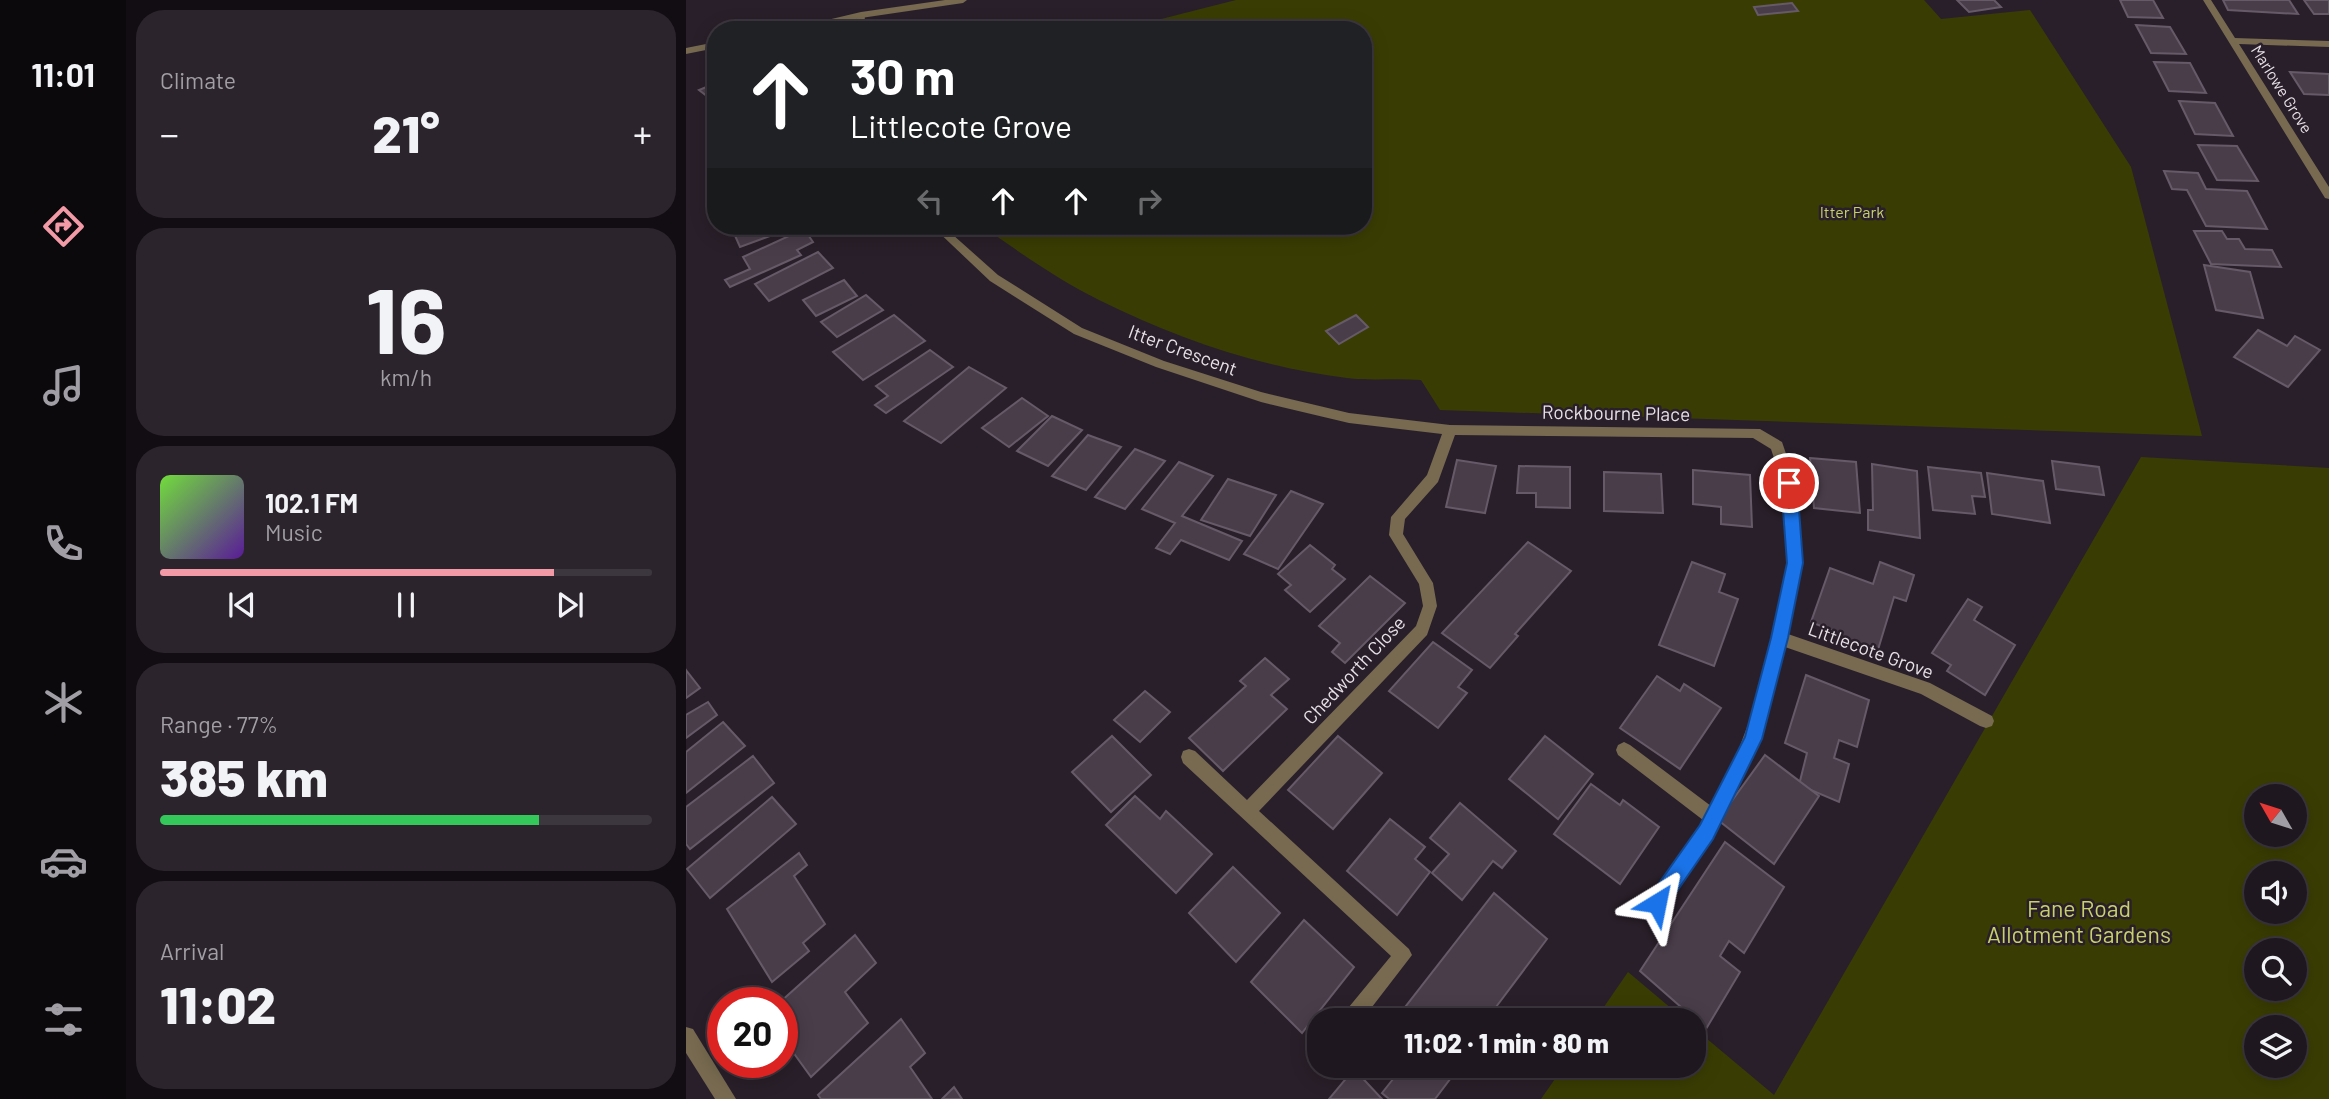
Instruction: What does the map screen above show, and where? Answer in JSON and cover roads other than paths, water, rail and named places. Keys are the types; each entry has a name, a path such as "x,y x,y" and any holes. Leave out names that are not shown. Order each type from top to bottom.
{"street":[{"path":"832,21 963,0"},
{"name":"Marlowe Grove","path":"2207,0 2329,196"},
{"path":"860,21 861,15"},
{"path":"2234,41 2329,44"},
{"path":"686,51 707,47"},
{"name":"Itter Crescent","path":"947,235 994,278 1079,331 1160,364 1261,397 1337,415 1450,430"},
{"name":"Rockbourne Place","path":"1450,430 1755,433 1777,446"},
{"name":"Chedworth Close","path":"1248,811 1422,630 1430,606 1426,583 1396,535 1398,517 1433,478 1450,430"},
{"name":"Littlecote Grove","path":"1657,903 1714,818 1753,739 1780,638 1795,563 1789,483 1777,446"},
{"name":"Littlecote Grove","path":"1780,638 1925,688 1986,721"},
{"path":"1624,750 1714,818"},
{"path":"1189,757 1403,955 1360,1008"},
{"path":"686,1037 726,1099"}],"park label":[{"name":"Itter Park","path":"1852,212"},
{"name":"Fane Road Allotment Gardens","path":"2079,922"}]}
